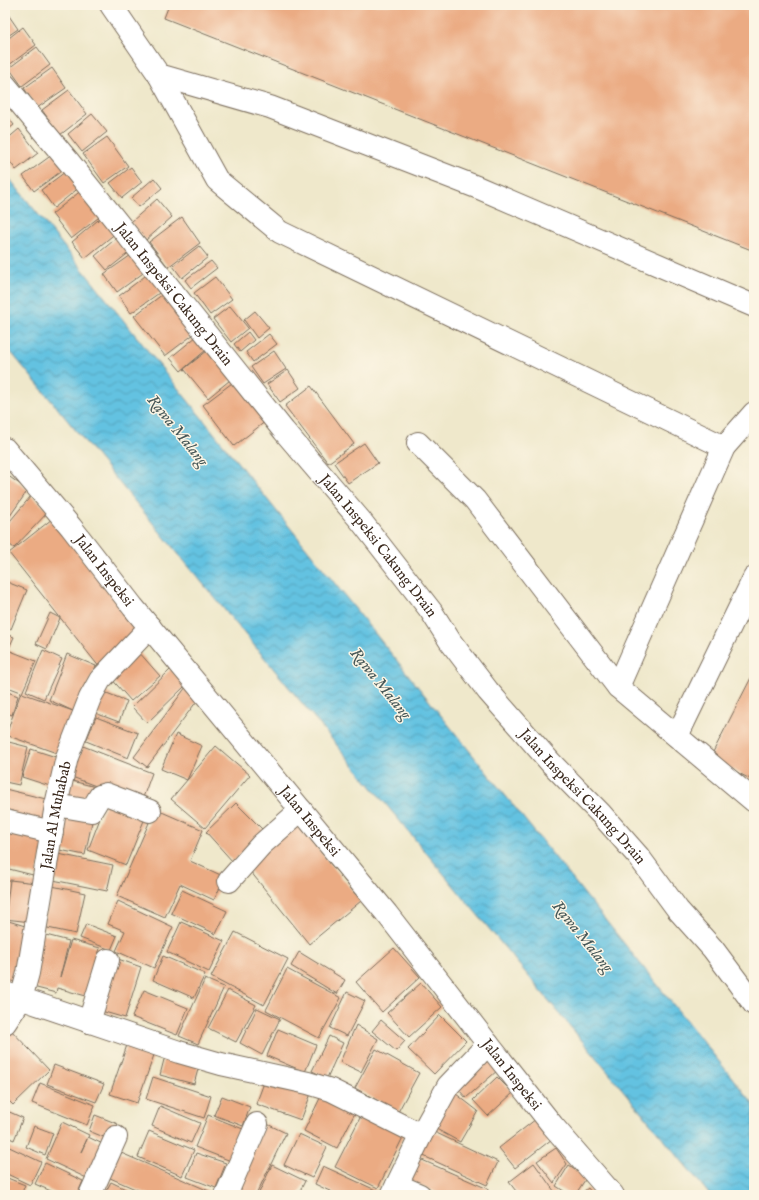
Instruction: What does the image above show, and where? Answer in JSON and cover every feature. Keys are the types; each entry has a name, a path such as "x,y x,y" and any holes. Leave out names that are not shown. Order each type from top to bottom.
{"street":[{"path":"111,5 159,75 217,180 280,232 724,447"},
{"path":"159,75 270,107 471,185 754,306"},
{"name":"Jalan Inspeksi Cakung Drain","path":"5,85 69,162 284,431 361,521 431,611 450,641 488,691 551,763 601,814 638,857 678,910 713,949 754,1004"},
{"path":"618,687 724,447 754,413"},
{"path":"418,443 475,500 618,687 754,801"},
{"name":"Jalan Inspeksi","path":"5,449 71,527 150,627 387,914 553,1126 613,1195"},
{"path":"677,736 754,578"},
{"name":"Jalan Al Muhabab","path":"5,1023 13,996 28,973 56,804 67,757 90,698 100,680 150,627"},
{"path":"56,804 90,810 100,796 106,794 150,811"},
{"path":"229,881 261,845 301,810"},
{"path":"5,821 52,832"},
{"path":"89,1022 108,960"},
{"path":"13,996 221,1064 308,1083 330,1090 421,1135"},
{"path":"420,1195 395,1190 421,1135 448,1086 488,1044"},
{"path":"226,1195 257,1124"},
{"path":"90,1195 116,1137"}],"water":[{"name":"Rawa Malang","path":"5,173 754,1105 754,1195 710,1195 5,345"}],"building":[{"path":"169,5 754,5 754,251 164,18"},
{"path":"5,10 18,29 5,38"},
{"path":"23,27 36,45 5,68 5,41"},
{"path":"37,47 50,65 22,86 9,68"},
{"path":"52,68 66,88 37,108 24,88"},
{"path":"69,90 87,114 60,135 42,110"},
{"path":"5,113 14,125 5,132"},
{"path":"92,114 107,132 82,152 68,134"},
{"path":"19,129 38,153 16,170 5,155 5,141"},
{"path":"107,137 128,166 104,183 83,154"},
{"path":"56,152 67,167 34,191 23,176"},
{"path":"131,167 142,182 122,198 110,183"},
{"path":"69,169 81,186 54,208 41,190"},
{"path":"154,178 162,188 139,207 131,198"},
{"path":"83,189 103,214 71,239 52,214"},
{"path":"157,199 172,217 146,240 131,222"},
{"path":"104,215 117,232 85,258 72,242"},
{"path":"182,217 200,243 168,267 149,242"},
{"path":"119,236 131,251 107,270 95,256"},
{"path":"199,246 208,257 182,278 173,266"},
{"path":"134,253 146,271 117,292 104,274"},
{"path":"211,261 217,268 191,288 185,280"},
{"path":"149,273 162,291 131,313 119,296"},
{"path":"215,277 232,299 210,315 194,293"},
{"path":"167,291 198,331 165,356 134,316"},
{"path":"230,306 248,328 231,342 213,319"},
{"path":"255,311 269,328 257,338 244,320"},
{"path":"202,332 212,345 181,371 170,358"},
{"path":"248,332 254,340 240,352 234,344"},
{"path":"269,334 277,344 253,362 246,352"},
{"path":"212,347 235,376 208,398 184,369"},
{"path":"274,351 286,369 263,384 251,367"},
{"path":"288,370 300,388 280,402 267,384"},
{"path":"236,380 266,421 234,446 203,405"},
{"path":"311,386 354,444 328,463 285,406"},
{"path":"364,443 378,463 348,483 334,463"},
{"path":"7,475 28,490 5,523 5,479"},
{"path":"31,496 49,511 14,548 5,541 5,527"},
{"path":"52,519 142,633 100,668 9,553"},
{"path":"7,582 27,590 11,629 5,626 5,587"},
{"path":"50,613 60,618 47,649 36,644"},
{"path":"5,634 14,637 8,650 36,661 22,693 73,711 49,700 67,654 96,666 77,712 65,756 6,735 21,692 5,686"},
{"path":"43,650 62,659 44,699 26,691"},
{"path":"138,651 160,676 131,701 110,677"},
{"path":"171,669 186,685 147,723 132,707"},
{"path":"754,672 754,781 710,758"},
{"path":"186,687 200,697 147,767 134,757"},
{"path":"99,690 127,701 119,722 90,711"},
{"path":"5,691 18,696 12,715 5,712"},
{"path":"96,717 138,733 128,758 86,741"},
{"path":"176,734 202,746 187,780 161,769"},
{"path":"5,741 28,747 19,785 5,782"},
{"path":"83,746 152,773 141,803 72,777"},
{"path":"216,746 250,775 205,828 171,799"},
{"path":"31,749 62,759 53,787 22,777"},
{"path":"64,779 96,787 90,810 58,801"},
{"path":"5,789 54,801 47,827 5,817"},
{"path":"106,803 145,818 126,865 88,850"},
{"path":"236,803 264,831 233,862 206,832"},
{"path":"155,809 203,830 190,861 225,877 214,900 180,884 165,917 117,896"},
{"path":"62,811 93,817 85,855 54,849"},
{"path":"297,823 361,901 309,944 246,866"},
{"path":"5,825 47,836 37,876 5,868"},
{"path":"58,854 113,865 107,891 53,880"},
{"path":"10,880 36,883 31,922 5,919"},
{"path":"52,886 85,893 76,934 43,927"},
{"path":"182,890 227,911 216,934 171,913"},
{"path":"118,901 173,927 154,968 116,951 125,931 108,924"},
{"path":"5,920 32,928 15,982 5,979"},
{"path":"181,922 224,941 209,972 167,952"},
{"path":"86,924 117,936 111,950 80,938"},
{"path":"235,932 288,959 264,1005 211,977"},
{"path":"42,934 69,941 60,977 71,940 100,948 86,996 57,988 56,993 29,986"},
{"path":"394,948 420,977 382,1012 356,982"},
{"path":"299,952 345,980 337,994 291,966"},
{"path":"163,956 205,974 194,998 153,980"},
{"path":"118,959 141,967 125,1018 101,1011"},
{"path":"287,969 341,998 319,1038 266,1010"},
{"path":"205,979 224,987 198,1044 179,1036"},
{"path":"421,983 442,1007 409,1037 387,1013"},
{"path":"144,990 188,1008 177,1035 132,1017"},
{"path":"228,990 256,1005 236,1042 208,1028"},
{"path":"347,992 365,1001 347,1036 330,1028"},
{"path":"257,1008 280,1019 262,1055 240,1043"},
{"path":"440,1015 466,1041 434,1074 408,1049"},
{"path":"381,1020 405,1041 396,1051 372,1031"},
{"path":"356,1025 378,1039 361,1072 340,1062"},
{"path":"9,1028 49,1070 13,1105 5,1097 5,1031"},
{"path":"278,1029 316,1045 305,1072 267,1056"},
{"path":"329,1036 343,1043 327,1078 312,1071"},
{"path":"127,1045 154,1055 137,1103 110,1094"},
{"path":"376,1049 419,1073 398,1112 355,1088"},
{"path":"166,1052 200,1062 194,1084 160,1075"},
{"path":"486,1056 498,1070 466,1098 454,1084"},
{"path":"54,1065 104,1084 96,1102 47,1084"},
{"path":"267,1075 312,1091 301,1120 256,1104"},
{"path":"153,1077 211,1096 204,1118 146,1099"},
{"path":"497,1077 513,1093 488,1116 473,1100"},
{"path":"40,1083 95,1105 87,1125 32,1103"},
{"path":"324,1090 358,1107 337,1148 304,1131"},
{"path":"451,1090 478,1111 460,1142 429,1125"},
{"path":"222,1096 250,1107 243,1126 214,1115"},
{"path":"160,1106 200,1123 191,1143 152,1126"},
{"path":"5,1110 23,1118 14,1140 5,1136"},
{"path":"364,1110 406,1131 378,1188 335,1167"},
{"path":"95,1115 118,1124 111,1140 89,1131"},
{"path":"208,1115 243,1129 231,1161 195,1147"},
{"path":"536,1119 552,1139 515,1168 499,1148"},
{"path":"62,1122 89,1135 88,1137 107,1146 91,1180 46,1159"},
{"path":"265,1123 286,1133 256,1195 234,1195"},
{"path":"34,1126 53,1133 45,1155 26,1147"},
{"path":"428,1129 498,1162 487,1185 417,1153"},
{"path":"149,1131 194,1150 182,1176 138,1157"},
{"path":"299,1134 327,1147 312,1178 284,1165"},
{"path":"5,1145 41,1162 30,1185 5,1173"},
{"path":"556,1148 567,1164 554,1183 537,1161"},
{"path":"112,1149 209,1191 207,1195 149,1195 101,1174"},
{"path":"196,1153 226,1163 216,1188 187,1177"},
{"path":"413,1156 488,1189 486,1195 443,1195 404,1178"},
{"path":"45,1163 83,1181 77,1195 60,1195 35,1184"},
{"path":"534,1163 557,1195 519,1195 509,1182"},
{"path":"272,1165 305,1181 298,1195 258,1195"},
{"path":"569,1165 587,1177 575,1195 570,1195 556,1186"},
{"path":"323,1166 382,1193 382,1195 338,1195 315,1184"},
{"path":"5,1177 25,1185 21,1195 5,1195"},
{"path":"111,1182 138,1195 104,1195"},
{"path":"588,1188 593,1195 579,1195"}]}
